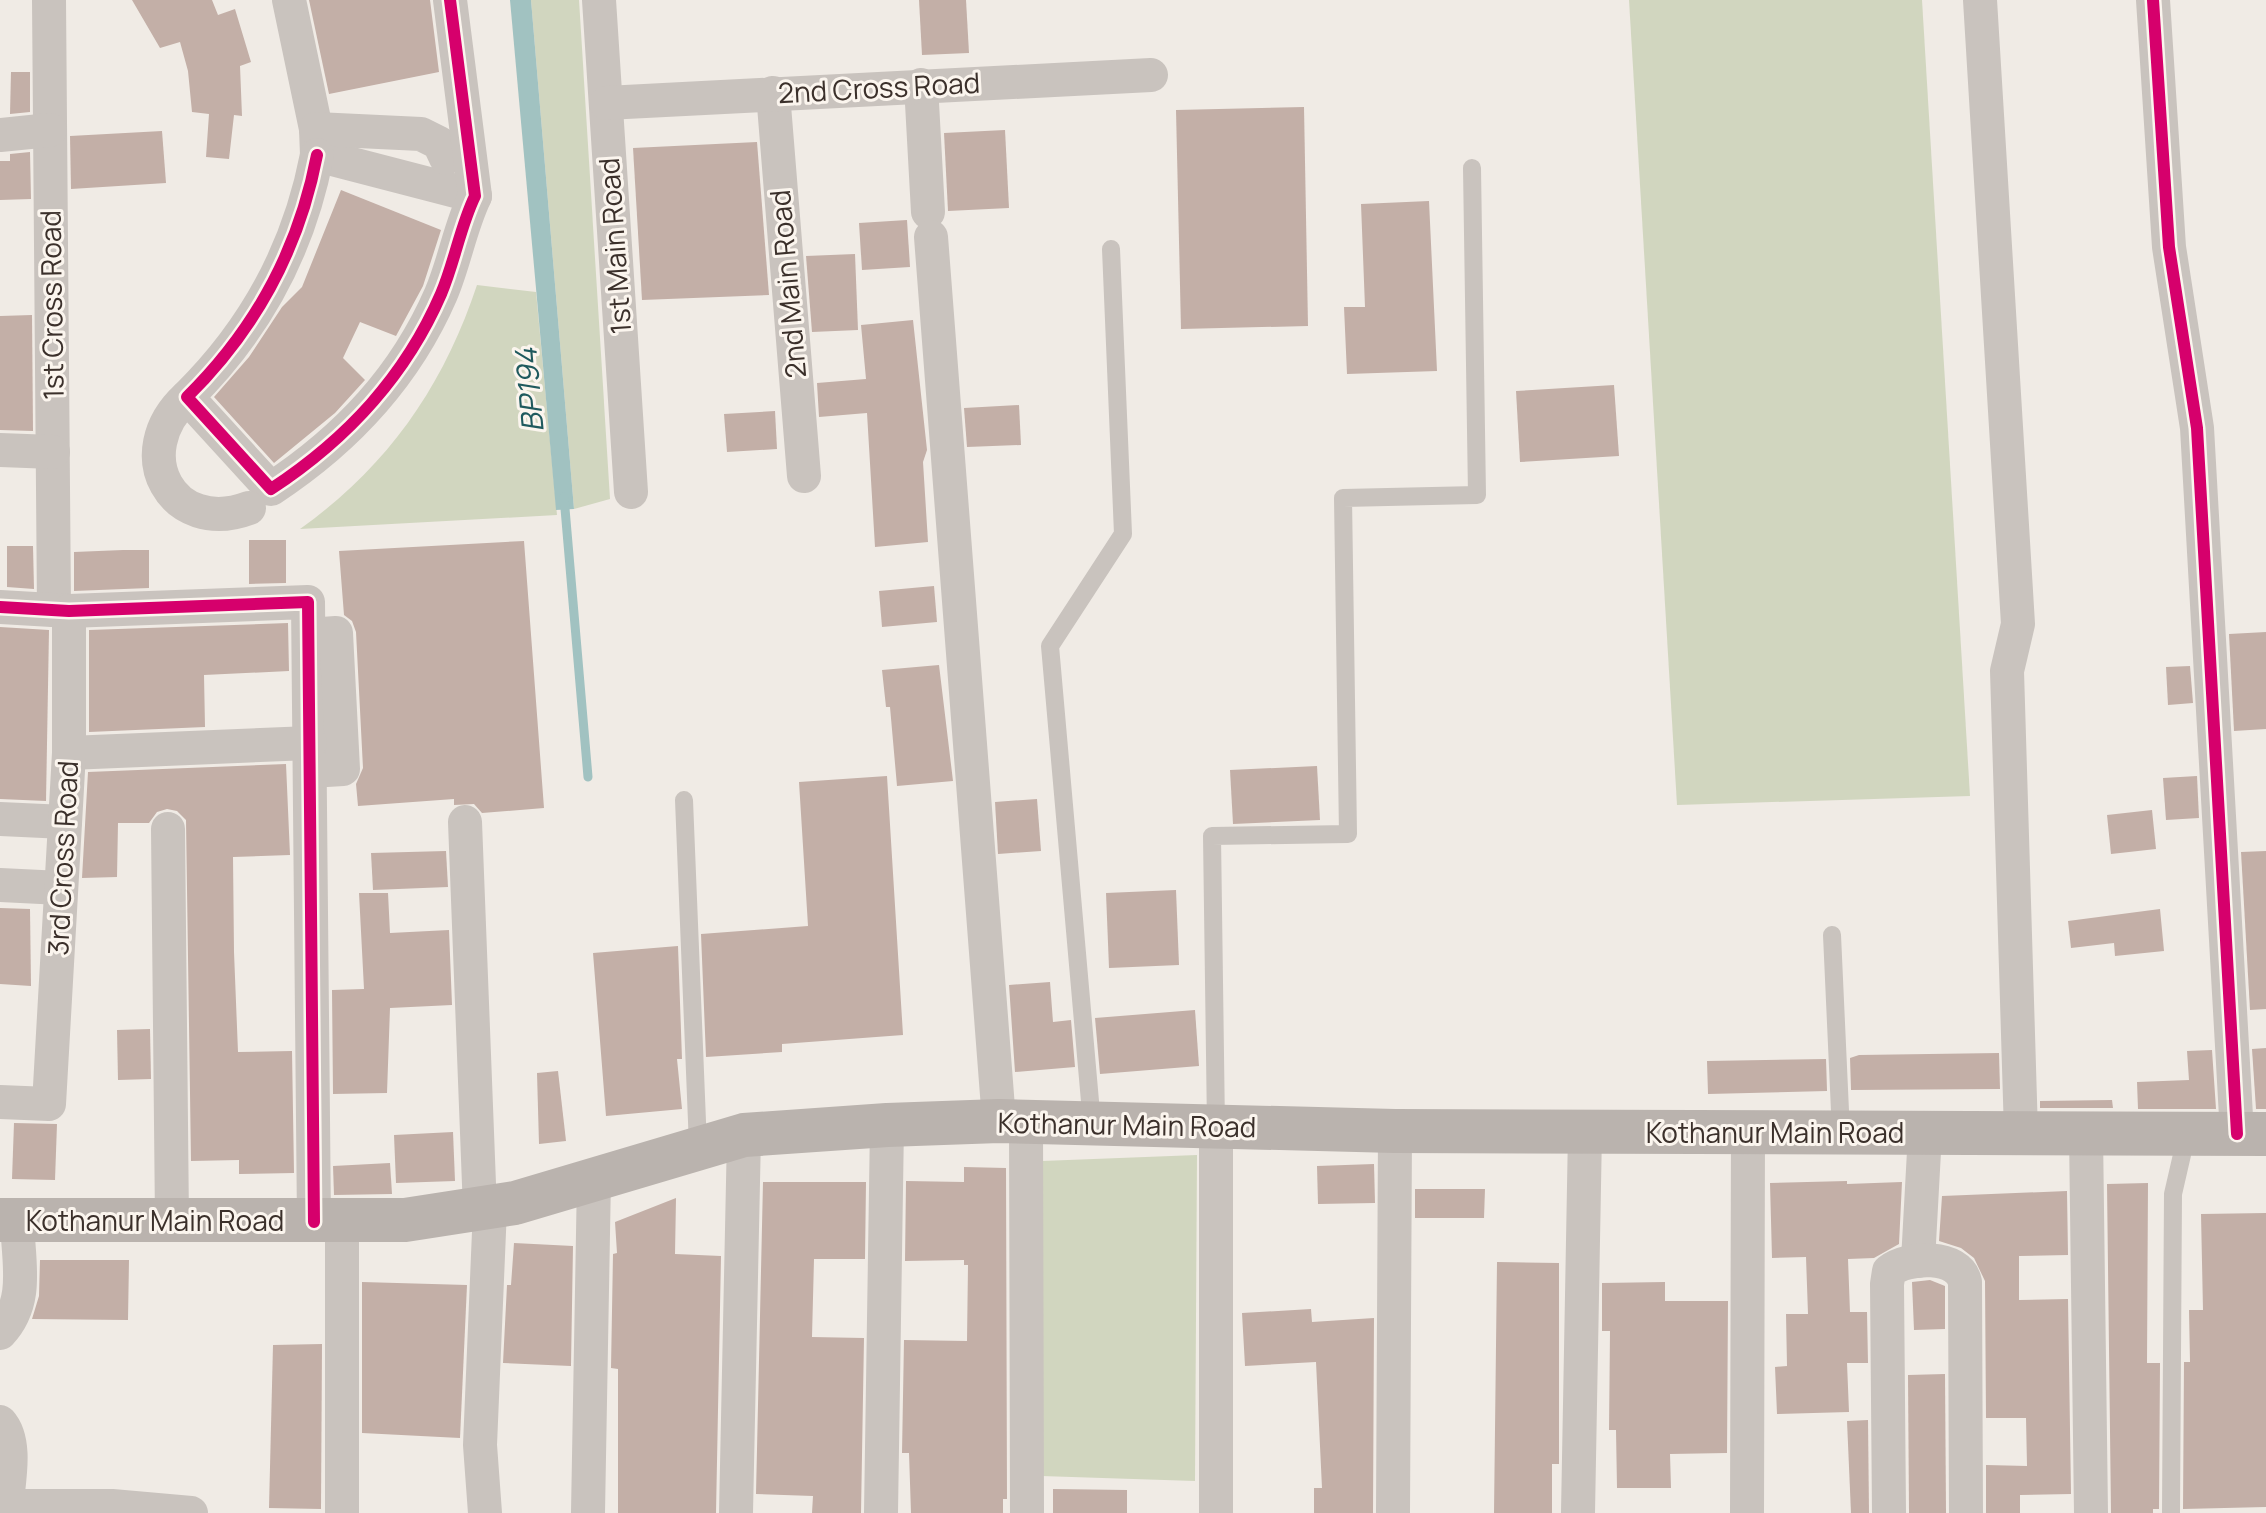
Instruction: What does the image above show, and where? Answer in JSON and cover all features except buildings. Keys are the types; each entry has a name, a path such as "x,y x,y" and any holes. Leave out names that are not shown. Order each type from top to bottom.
{"main road":[{"name":"Kothanur Main Road","path":"8,1220 328,1223 405,1220 485,1209 744,1135 887,1125 1012,1122 1395,1131 2251,1134"}],"street":[{"name":"1st Cross Road","path":"49,0 53,452 62,611"},
{"path":"249,508 221,515 193,508 180,500 162,477 157,448 160,433 175,407 229,351 263,303 300,225 317,142 289,0"},
{"path":"187,397 271,489 303,468 361,418 408,358 442,291 464,220 475,196 450,0"},
{"name":"1st Main Road","path":"599,0 631,492"},
{"path":"1980,0 2018,624 2007,671 2021,1133"},
{"path":"2153,0 2169,247 2197,428 2251,1134"},
{"name":"2nd Cross Road","path":"606,103 1151,75"},
{"path":"921,85 930,225 1012,1122 1027,1513"},
{"name":"2nd Main Road","path":"773,93 804,476"},
{"path":"0,135 50,130"},
{"path":"317,142 421,134 439,143 446,158"},
{"path":"317,142 475,196"},
{"path":"0,450 53,452"},
{"path":"0,607 62,611 308,602 310,757 342,1513"},
{"name":"3rd Cross Road","path":"0,1102 49,1104 69,753 62,611"},
{"path":"69,753 310,757"},
{"path":"0,819 65,822"},
{"path":"465,822 485,1209 480,1445 485,1513"},
{"path":"168,829 172,1221"},
{"path":"0,885 61,888"},
{"path":"881,1513 887,1125"},
{"path":"1216,1127 1216,1513"},
{"path":"1393,1513 1395,1131"},
{"path":"1578,1513 1585,1132"},
{"path":"1747,1513 1748,1132"},
{"path":"1918,1261 1925,1133"},
{"path":"2086,1133 2091,1513"},
{"path":"736,1513 744,1135"},
{"path":"588,1513 594,1178"},
{"path":"0,1333 13,1318 19,1304 8,1220"},
{"path":"1889,1513 1887,1284 1889,1271 1896,1265 1918,1261 1956,1265 1963,1272 1965,1282 1966,1513"},
{"path":"0,1422 8,1435 4,1508 112,1506 191,1513"}],"lane":[{"path":"1216,1127 1212,836 1348,834 1343,498 1477,495 1472,168"},
{"path":"1092,1124 1050,646 1123,534 1111,249"},
{"path":"684,800 698,1146"},
{"path":"1832,935 1841,1133"},
{"path":"2171,1513 2173,1194 2187,1133"}],"green space":[{"path":"531,0 579,0 610,499 574,509"},
{"path":"1629,0 1922,0 1970,796 1677,805"},
{"path":"477,285 536,292 557,515 300,529 360,479 409,422 447,357"},
{"path":"1197,1155 1195,1481 1041,1476 1042,1161"}],"water":[{"path":"510,0 531,0 574,509 556,510"}],"waterway":[{"name":"BP194","path":"564,497 588,777"}],"cycle path":[{"path":"317,155 299,223 271,286 233,344 187,397 271,489 325,449 371,404 410,352 446,282 475,196 450,0"},
{"path":"2153,0 2169,247 2197,428 2237,1134"},
{"path":"0,607 69,611 308,602 314,1222"}]}
